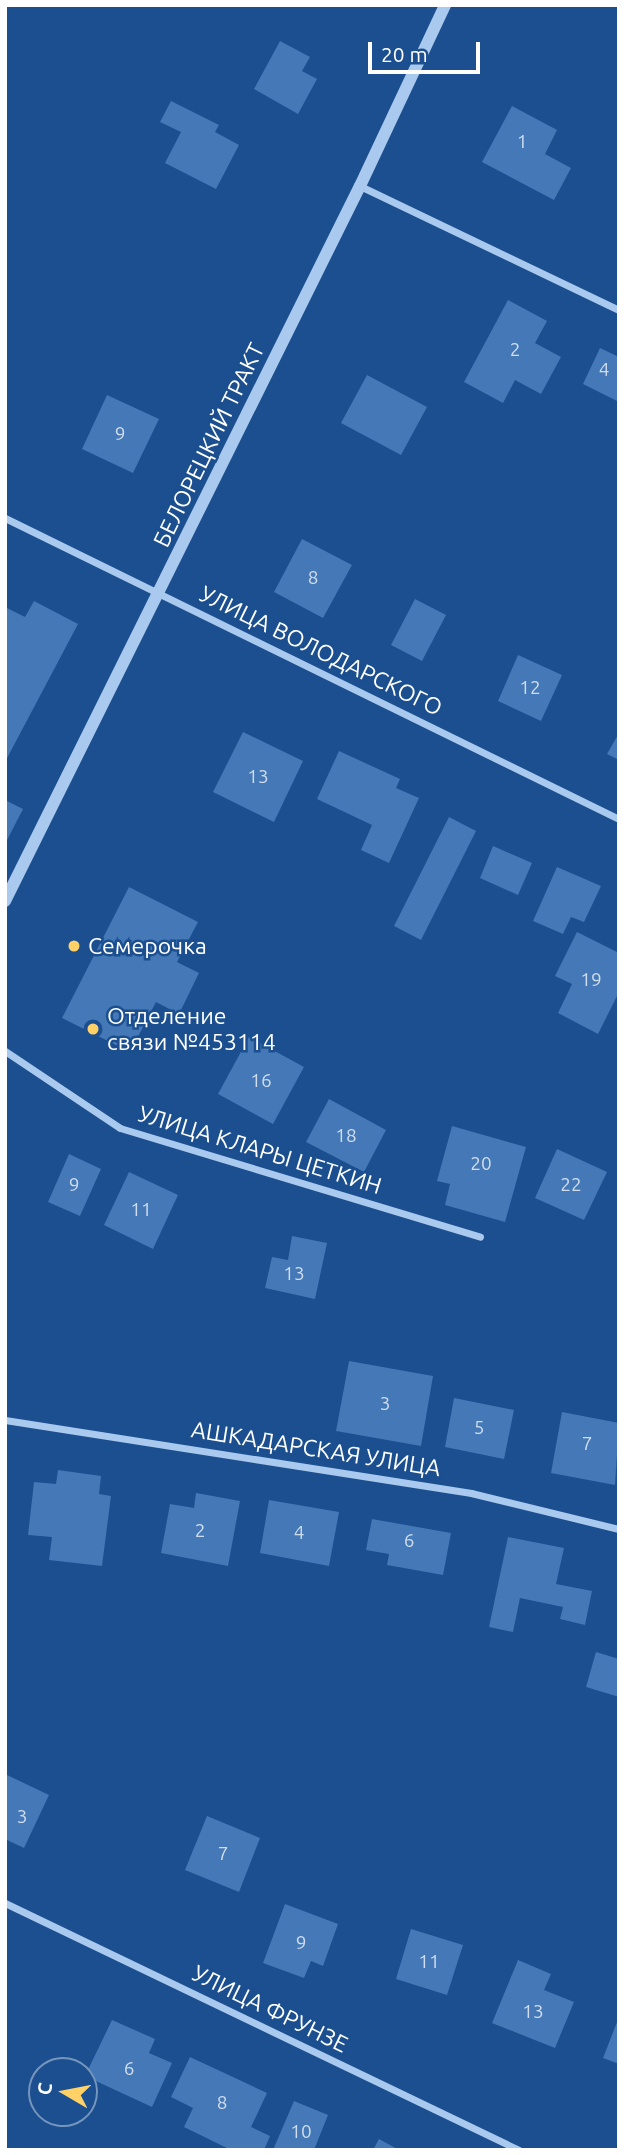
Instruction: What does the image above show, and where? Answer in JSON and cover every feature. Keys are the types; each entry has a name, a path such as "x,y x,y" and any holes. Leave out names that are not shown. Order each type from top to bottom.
{"street":[{"name":"БЕЛОРЕЦКИЙ ТРАКТ","path":"5,901 360,186 445,5"},
{"path":"360,186 619,310"},
{"name":"УЛИЦА ВОЛОДАРСКОГО","path":"5,518 619,820"},
{"name":"УЛИЦА КЛАРЫ ЦЕТКИН","path":"5,1051 120,1128 480,1237"},
{"name":"АШКАДАРСКАЯ УЛИЦА","path":"5,1420 471,1493 619,1529"},
{"name":"УЛИЦА ФРУНЗЕ","path":"5,1903 519,2150"}],"building":[{"path":"280,41 310,57 302,71 317,79 298,114 254,89"},
{"path":"171,101 219,125 215,132 239,145 216,189 165,163 181,132 160,122"},
{"path":"512,106 557,130 545,154 571,168 554,200 482,162"},
{"path":"508,300 547,321 535,343 561,357 541,394 515,380 503,403 464,382"},
{"path":"600,348 619,357 619,402 583,384"},
{"path":"367,375 427,407 401,455 341,423"},
{"path":"107,395 159,419 133,473 82,449"},
{"path":"302,539 352,565 323,618 274,592"},
{"path":"415,599 446,615 422,661 391,645"},
{"path":"34,601 78,624 5,762 5,607 25,617"},
{"path":"518,655 562,675 541,721 498,701"},
{"path":"243,732 303,761 274,822 213,792"},
{"path":"619,733 619,760 607,754"},
{"path":"339,751 400,779 396,788 419,798 389,863 361,850 372,825 317,799"},
{"path":"5,800 23,809 5,844"},
{"path":"449,817 476,831 421,940 394,926"},
{"path":"493,846 532,863 518,895 480,878"},
{"path":"557,867 601,886 584,922 571,917 563,934 533,921"},
{"path":"129,887 198,922 177,962 199,973 179,1014 156,1002 130,1052 62,1018"},
{"path":"577,932 619,953 619,992 598,1034 558,1013 572,984 555,976"},
{"path":"249,1037 304,1067 273,1124 218,1094"},
{"path":"329,1099 386,1130 364,1172 306,1142"},
{"path":"452,1126 526,1147 505,1222 445,1205 450,1184 437,1181"},
{"path":"557,1149 607,1172 584,1220 535,1198"},
{"path":"69,1154 101,1169 80,1216 48,1202"},
{"path":"129,1172 178,1195 153,1249 104,1225"},
{"path":"292,1236 327,1243 315,1299 265,1288 272,1257 288,1260"},
{"path":"349,1361 433,1376 421,1446 336,1431"},
{"path":"454,1398 514,1410 504,1459 445,1447"},
{"path":"562,1412 619,1423 615,1485 551,1473"},
{"path":"58,1470 101,1476 99,1494 111,1496 102,1566 49,1560 52,1537 28,1535 34,1482 56,1484"},
{"path":"196,1493 240,1501 228,1566 161,1553 170,1504 194,1508"},
{"path":"269,1500 339,1512 329,1566 260,1553"},
{"path":"372,1519 451,1533 443,1575 387,1565 389,1554 366,1550"},
{"path":"508,1537 564,1548 556,1584 592,1591 585,1625 560,1619 563,1607 520,1598 513,1632 489,1627"},
{"path":"596,1652 619,1659 619,1697 586,1687"},
{"path":"5,1774 49,1795 24,1848 5,1839"},
{"path":"207,1816 260,1838 239,1892 185,1870"},
{"path":"285,1904 338,1924 323,1966 311,1961 304,1978 263,1963"},
{"path":"411,1929 463,1945 447,1995 396,1979"},
{"path":"518,1960 551,1974 544,1990 574,2002 555,2048 492,2023"},
{"path":"619,2017 619,2064 603,2058"},
{"path":"112,2020 155,2039 149,2053 172,2063 152,2107 98,2082 98,2057 94,2057"},
{"path":"190,2057 267,2093 251,2127 270,2136 264,2150 231,2150 184,2127 193,2108 171,2097"},
{"path":"294,2101 328,2115 314,2150 273,2150"},
{"path":"379,2139 399,2150 373,2150"}],"place":[{"name":"Семерочка","path":"74,946"},
{"name":"Отделение связи №453114","path":"93,1029"}]}
